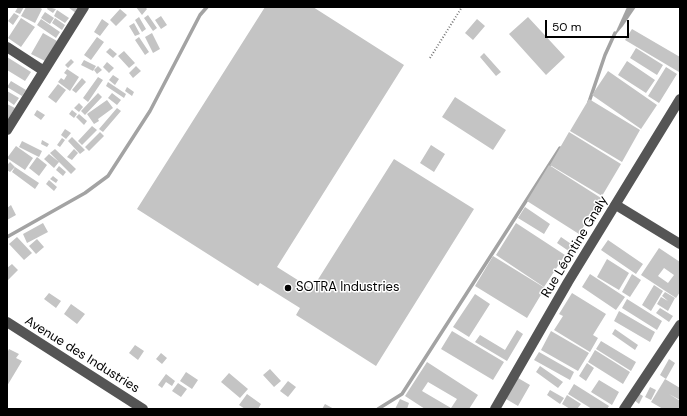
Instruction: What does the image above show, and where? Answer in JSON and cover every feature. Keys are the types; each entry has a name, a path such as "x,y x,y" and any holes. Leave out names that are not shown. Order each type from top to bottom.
{"street":[{"path":"7,130 84,7"},
{"path":"7,47 44,71"},
{"name":"Rue Léontine Gnaly","path":"496,406 568,282 680,99"},
{"path":"616,205 680,244"},
{"name":"Avenue des Industries","path":"7,323 143,409"},
{"path":"624,409 680,326"},
{"path":"496,406 507,409"}],"path":[{"path":"430,58 462,7"}],"shaded area":[{"path":"627,7 636,7 613,38"}],"building":[{"path":"18,7 24,7 20,14 15,12"},
{"path":"26,7 39,7 42,9 35,23 21,16"},
{"path":"48,7 56,9 53,13 47,9"},
{"path":"68,7 82,7 77,14"},
{"path":"136,7 145,7 147,9 142,15"},
{"path":"265,7 313,7 404,65 277,267 312,289 394,159 474,209 376,366 296,315 300,308 260,283 258,286 137,209"},
{"path":"120,9 127,15 116,26 110,20"},
{"path":"57,10 69,18 65,23 54,16"},
{"path":"45,12 54,18 50,24 41,18"},
{"path":"14,13 19,16 13,25 8,21"},
{"path":"148,15 157,28 153,31 144,18"},
{"path":"161,16 167,25 161,29 155,20"},
{"path":"139,17 146,29 142,32 135,20"},
{"path":"528,17 565,57 546,75 509,34"},
{"path":"21,18 35,27 21,47 8,38"},
{"path":"55,18 65,25 62,30 52,23"},
{"path":"41,19 60,32 56,38 37,25"},
{"path":"102,19 109,24 100,36 94,32"},
{"path":"477,19 485,26 473,40 465,33"},
{"path":"134,23 140,34 135,36 129,26"},
{"path":"632,29 680,57 679,72 625,40"},
{"path":"43,33 57,41 45,61 31,54"},
{"path":"152,33 160,49 153,53 145,37"},
{"path":"97,37 104,42 91,60 84,55"},
{"path":"139,37 149,52 145,55 135,40"},
{"path":"110,48 117,54 113,58 106,52"},
{"path":"636,48 663,65 657,75 630,58"},
{"path":"124,51 135,63 129,68 118,56"},
{"path":"484,53 501,72 496,76 480,57"},
{"path":"7,57 31,72 25,81 7,70"},
{"path":"71,59 74,62 68,68 65,65"},
{"path":"84,60 96,66 93,71 81,65"},
{"path":"627,61 655,80 646,93 618,75"},
{"path":"107,62 114,68 109,73 103,67"},
{"path":"98,66 102,70 97,74 94,70"},
{"path":"136,66 141,71 133,78 129,73"},
{"path":"666,67 677,74 659,103 648,96"},
{"path":"67,69 79,77 70,91 58,82 61,78 64,80 67,75 64,73"},
{"path":"608,71 657,105 641,129 592,95"},
{"path":"113,75 119,79 115,85 109,80"},
{"path":"98,77 103,80 88,102 83,98"},
{"path":"82,78 86,82 76,93 72,90"},
{"path":"11,81 26,90 22,96 7,87"},
{"path":"108,82 126,94 124,98 106,86"},
{"path":"58,84 66,90 56,103 48,97"},
{"path":"127,87 134,92 132,96 125,91"},
{"path":"7,91 19,98 14,105 7,100"},
{"path":"98,93 102,97 85,115 81,111"},
{"path":"112,93 121,100 117,105 108,98"},
{"path":"455,97 506,130 493,150 442,117"},
{"path":"589,99 640,130 622,162 570,131"},
{"path":"107,100 113,108 98,119 99,121 94,124 87,114"},
{"path":"79,103 83,107 79,112 74,108"},
{"path":"7,104 15,108 8,119 7,118"},
{"path":"117,108 121,111 103,132 99,129"},
{"path":"37,110 45,115 41,120 34,115"},
{"path":"72,110 77,114 74,118 69,114"},
{"path":"79,114 87,121 84,125 76,117"},
{"path":"92,126 97,130 82,145 78,141"},
{"path":"65,129 71,133 66,139 61,135"},
{"path":"100,132 104,136 89,151 85,147"},
{"path":"569,132 621,164 602,196 550,165"},
{"path":"72,137 85,150 80,154 68,141"},
{"path":"62,138 65,140 60,147 57,145"},
{"path":"42,140 49,144 47,147 41,144"},
{"path":"22,141 42,151 39,157 19,147"},
{"path":"431,145 445,154 434,172 420,163"},
{"path":"16,146 33,158 25,170 7,158"},
{"path":"55,149 76,169 71,174 50,153"},
{"path":"74,149 78,153 72,160 67,157"},
{"path":"49,154 59,162 54,168 44,159"},
{"path":"37,157 47,165 39,176 29,168"},
{"path":"10,162 15,167 10,172 7,170 7,165"},
{"path":"549,165 601,198 579,234 527,201"},
{"path":"59,166 66,172 63,176 56,170"},
{"path":"15,167 39,183 35,189 12,172"},
{"path":"53,176 58,180 56,183 50,179"},
{"path":"49,180 57,187 54,191 46,184"},
{"path":"11,205 16,215 7,220 7,208"},
{"path":"525,207 550,224 544,234 518,218"},
{"path":"43,223 48,232 27,243 23,234"},
{"path":"516,223 565,255 544,287 496,255"},
{"path":"17,237 32,253 24,260 9,244"},
{"path":"561,237 577,248 573,254 557,243"},
{"path":"37,239 44,247 36,254 29,246"},
{"path":"608,240 643,264 636,274 601,250"},
{"path":"659,248 680,262 680,292 676,298 641,275","holes":["664,268 674,275 668,283 658,276"]},
{"path":"493,256 545,288 527,318 475,286"},
{"path":"607,259 629,273 619,290 597,277"},
{"path":"12,264 18,270 8,280 7,268"},
{"path":"590,274 625,297 616,310 582,287"},
{"path":"632,274 641,280 630,297 622,292"},
{"path":"654,285 663,291 651,311 642,305"},
{"path":"665,292 675,298 668,311 657,304 661,297 668,301 662,296"},
{"path":"49,293 61,301 56,308 44,299"},
{"path":"572,293 606,314 593,335 598,338 590,352 554,330 563,316 559,314"},
{"path":"475,294 490,304 469,337 453,327"},
{"path":"627,299 662,321 657,330 622,308"},
{"path":"71,304 85,314 77,324 64,314"},
{"path":"660,308 673,316 669,322 656,313"},
{"path":"619,311 655,332 650,342 614,321"},
{"path":"615,329 638,345 635,350 612,334"},
{"path":"517,330 523,334 507,361 475,342 480,335 505,350"},
{"path":"452,331 504,362 493,380 441,349"},
{"path":"551,331 589,353 578,371 541,350"},
{"path":"601,341 636,362 631,371 596,349"},
{"path":"135,345 144,351 138,360 129,353"},
{"path":"9,349 19,354 16,358 22,361 7,386 7,353"},
{"path":"595,350 630,372 623,384 588,362"},
{"path":"539,352 574,372 570,380 534,360"},
{"path":"161,353 167,358 162,364 156,359"},
{"path":"669,359 675,363 666,379 660,375"},
{"path":"427,362 478,395 469,409 425,409 405,396","holes":["428,382 457,399 451,408 422,391"]},
{"path":"587,363 594,368 586,381 579,376"},
{"path":"540,366 563,382 558,388 536,372"},
{"path":"270,369 281,381 274,387 263,375"},
{"path":"186,372 198,380 192,389 180,381"},
{"path":"229,373 248,389 240,398 221,382"},
{"path":"166,374 175,381 172,386 166,382 162,388 158,385"},
{"path":"518,378 530,385 518,406 506,399"},
{"path":"665,379 680,388 680,400 669,394 680,401 680,409 663,409 651,402"},
{"path":"599,380 619,392 612,405 591,392"},
{"path":"288,381 296,387 288,397 280,391"},
{"path":"178,383 187,389 181,397 172,391"},
{"path":"574,384 609,406 607,409 592,409 568,394"},
{"path":"650,387 656,390 651,400 645,397"},
{"path":"550,390 564,398 560,404 547,395"},
{"path":"638,393 643,396 639,404 634,400"},
{"path":"247,394 261,404 258,409 245,409 239,405"},
{"path":"567,395 581,404 577,409 570,409 562,404"},
{"path":"400,399 409,403 407,409 395,409"},
{"path":"325,404 334,409 322,409"}],"waterway":[{"path":"7,237 85,193 108,176 150,111 200,15 207,7"},
{"path":"589,102 605,55 615,33"},
{"path":"378,409 402,394 560,148"}],"place":[{"name":"SOTRA Industries","path":"288,288"}]}
